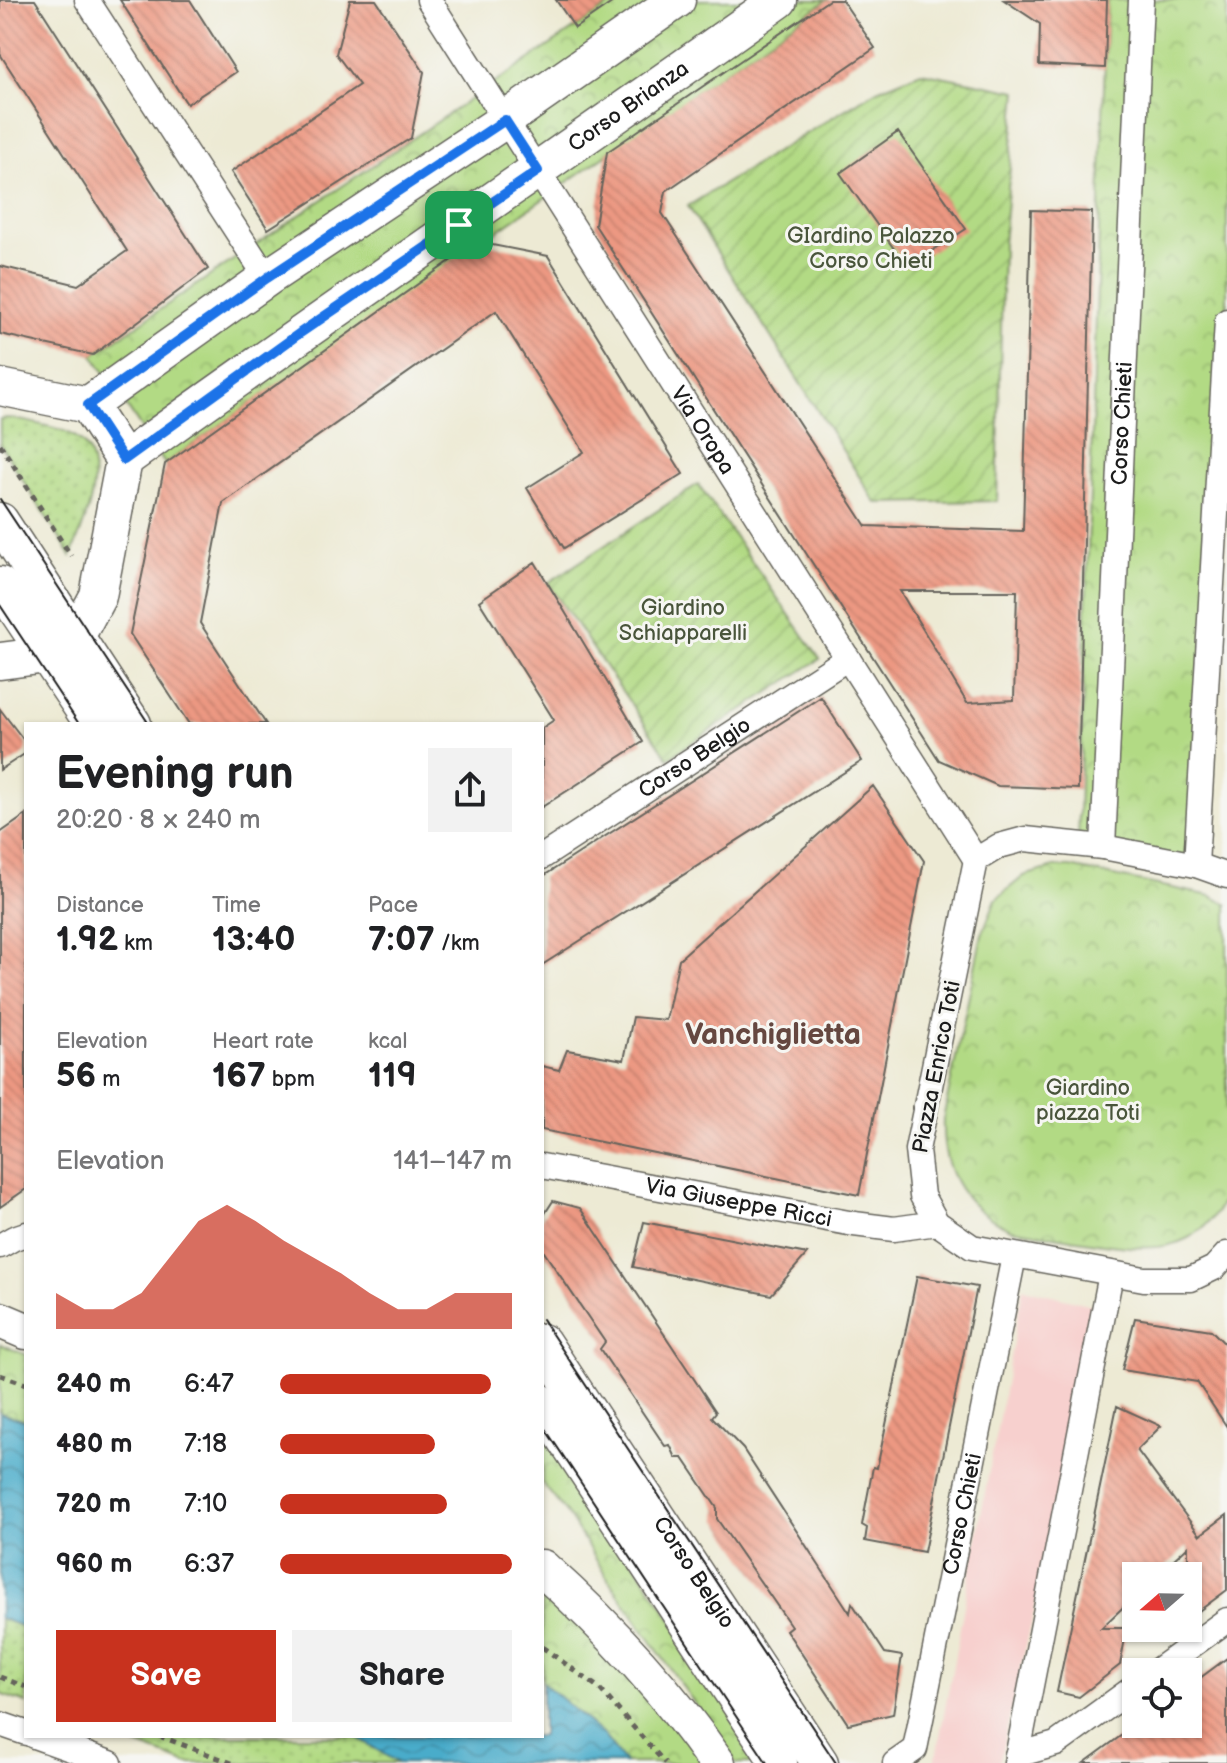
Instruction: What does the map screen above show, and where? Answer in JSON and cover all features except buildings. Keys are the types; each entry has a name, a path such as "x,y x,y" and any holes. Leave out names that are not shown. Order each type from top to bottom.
{"street":[{"path":"87,0 267,278"},
{"name":"Via Oropa","path":"429,0 976,860"},
{"path":"88,405 267,278 505,120 677,0"},
{"name":"Corso Brianza","path":"124,460 300,333 538,171 779,0"},
{"name":"Corso Chieti","path":"1103,847 1141,0"},
{"path":"1196,865 1227,321"},
{"path":"0,387 88,405 124,460 98,596 62,646 0,661"},
{"path":"0,521 62,646 92,722"},
{"path":"0,585 62,646 131,722"},
{"name":"Corso Belgio","path":"544,856 848,658"},
{"path":"976,860 999,846 1025,839 1103,847 1196,865 1227,876"},
{"name":"Piazza Enrico Toti","path":"937,1223 922,1196 917,1150 976,860"},
{"name":"Via Giuseppe Ricci","path":"544,1166 854,1224 894,1229 937,1223"},
{"path":"937,1223 972,1247 1111,1274 1144,1279 1191,1279 1223,1270"},
{"path":"0,1246 24,1235"},
{"name":"Corso Chieti","path":"895,1763 915,1749 1014,1256"},
{"path":"1016,1759 1111,1274"},
{"path":"0,1320 24,1330"},
{"name":"Corso Belgio","path":"544,1359 549,1401 779,1763"},
{"name":"Corso Belgio","path":"549,1401 820,1763"},
{"path":"544,1570 589,1610 651,1676 717,1763"},
{"path":"1174,1658 1227,1620"},
{"path":"1016,1759 1056,1744 1122,1696"},
{"path":"0,1724 24,1732"},
{"path":"40,1738 110,1763"}],"path":[{"path":"0,444 71,556"},
{"path":"0,1375 24,1383"},
{"path":"544,1648 599,1688 665,1763"},
{"path":"0,1677 24,1686"},
{"path":"164,1738 232,1763"}],"shaded area":[{"path":"1023,1288 1104,1308 999,1763 935,1763"}],"green space":[{"path":"617,0 827,0 165,464 93,355"},
{"path":"1107,0 1227,0 1227,409 1196,865 1078,841"},
{"name":"GIardino Palazzo Corso Chieti","path":"921,72 1017,91 1003,244 997,501 876,503 688,206 877,90"},
{"path":"8,418 69,433 83,443 91,457 94,472 89,508 71,556 0,444 0,419"},
{"name":"Giardino Schiapparelli","path":"698,484 820,659 668,758 548,583"},
{"name":"Giardino piazza Toti","path":"1054,867 1070,867 1211,896 1227,904 1227,1193 1202,1229 1170,1245 1111,1245 1011,1229 967,1199 958,1186 946,1155 943,1119 982,934 996,899 1024,876"},
{"path":"0,1344 24,1354 24,1420 0,1413"},
{"path":"547,1432 767,1763 736,1763 614,1588 568,1515 544,1485 544,1435"},
{"path":"544,1587 710,1763 625,1763 603,1735 544,1684"},
{"path":"0,1618 24,1627 24,1702 0,1694"},
{"path":"118,1738 358,1738 398,1763 185,1763"}],"water":[{"path":"0,1413 24,1420 24,1627 0,1618"},
{"path":"544,1684 603,1735 625,1763 398,1763 358,1738 544,1738"}],"tram line":[{"path":"0,499 148,722"},
{"path":"0,605 78,722"},
{"path":"544,1322 836,1763"},
{"path":"544,1427 767,1763"}],"district":[{"name":"Vanchiglietta","path":"773,1035"}],"route":[{"path":"505,120 538,171 459,225 300,333 124,460 88,405 267,278 505,120"}]}
